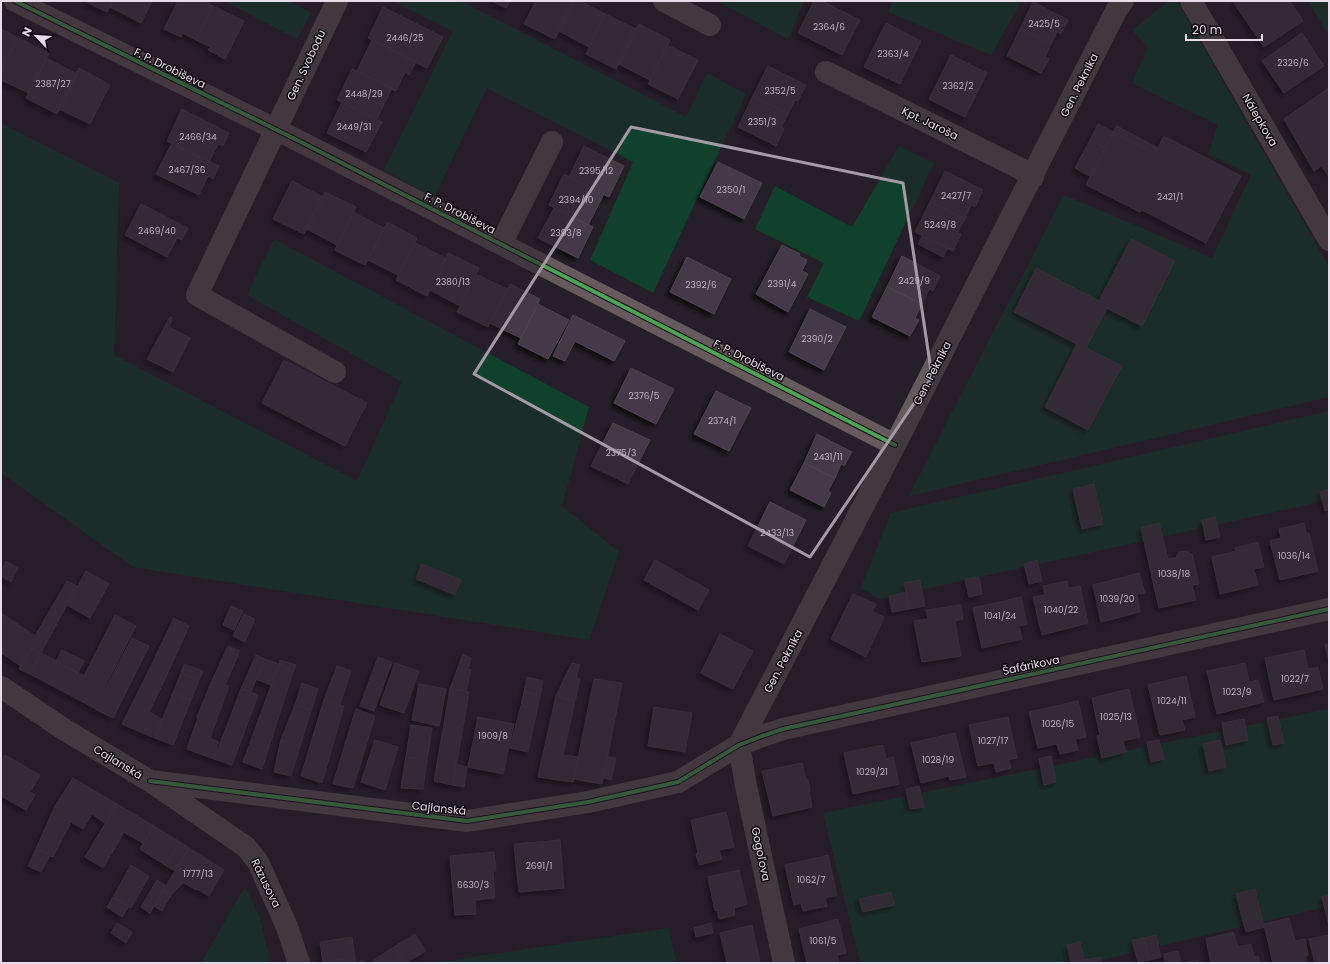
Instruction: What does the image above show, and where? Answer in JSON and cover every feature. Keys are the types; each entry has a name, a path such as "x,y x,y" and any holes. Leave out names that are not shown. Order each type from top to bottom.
{"street":[{"name":"F. P. Drobiševa","path":"15,1 501,244 895,445"},
{"name":"Gen. Svobodu","path":"335,372 197,295 337,1"},
{"path":"664,1 710,24"},
{"name":"Gen. Pekníka","path":"739,745 1123,1"},
{"name":"Nálepkova","path":"1191,1 1329,240"},
{"name":"Kpt. Jaroša","path":"826,72 1021,169 1033,177"},
{"path":"501,244 552,142"},
{"name":"Šafárikova","path":"739,745 783,729 1329,609"},
{"name":"Cajlanská","path":"1,687 65,730 150,781 467,821 588,802 678,782 739,745"},
{"name":"Gogoľova","path":"739,745 746,786 784,963"},
{"name":"Rázusova","path":"150,781 246,847 258,862 287,927 299,963"}],"highlighted area":[{"path":"631,127 903,183 932,377 810,557 474,374"}],"green space":[{"path":"224,1 289,1 311,13 297,39"},
{"path":"393,1 461,1 686,117 707,73 746,94 653,293 590,260 633,162 487,88 434,197 384,170 453,31"},
{"path":"804,1 788,39 719,2"},
{"path":"893,1 1021,1 991,55 888,12"},
{"path":"1169,1 1177,1 1329,267 1329,397 909,496 1064,195 1212,258 1251,175 1208,154 1218,125 1132,83 1148,47 1132,30"},
{"path":"1308,1 1329,1 1329,36"},
{"path":"1,123 119,183 114,355 357,481 402,382 247,295 274,239 589,407 562,506 619,552 589,640 133,567 1,473"},
{"path":"899,146 934,163 859,321 807,297 824,263 755,229 775,186 852,227"},
{"path":"1329,411 1329,500 880,599 861,588 891,513"},
{"path":"1329,709 1329,906 1089,963 860,963 823,813"},
{"path":"245,887 259,915 269,963 201,963"},
{"path":"669,928 676,963 431,963"}],"building":[{"path":"85,1 113,1 107,12"},
{"path":"113,1 152,1 141,23 110,7"},
{"path":"178,1 204,1 213,6 196,40 183,33 181,37 164,29"},
{"path":"492,1 510,1 506,8"},
{"path":"536,1 574,1 555,39 524,24"},
{"path":"574,1 580,1 605,14 589,47 559,31"},
{"path":"814,1 822,1 860,20 842,55 798,33"},
{"path":"1238,1 1290,1 1303,21 1264,47 1234,3"},
{"path":"1033,2 1068,20 1061,34 1057,32 1051,44 1020,29"},
{"path":"213,6 244,21 225,59 208,50 210,47 196,40"},
{"path":"383,7 443,37 427,68 368,38"},
{"path":"605,14 636,29 616,69 586,54"},
{"path":"886,23 921,41 900,84 864,67"},
{"path":"639,24 670,40 650,80 619,64"},
{"path":"1,29 18,38 1,72"},
{"path":"1020,29 1051,44 1045,57 1049,59 1041,73 1007,56"},
{"path":"1302,33 1324,66 1284,93 1262,61"},
{"path":"18,38 49,53 29,93 1,80 1,72"},
{"path":"372,40 416,62 409,75 405,72 396,91 357,71"},
{"path":"667,45 698,60 678,99 648,84"},
{"path":"951,55 987,73 965,117 929,99"},
{"path":"46,58 77,74 57,114 26,98"},
{"path":"768,66 806,85 798,101 795,100 788,114 753,96"},
{"path":"79,68 110,85 90,124 59,109"},
{"path":"352,69 392,88 377,119 337,100"},
{"path":"1329,88 1329,161 1314,171 1284,119"},
{"path":"753,96 788,114 781,127 784,129 776,146 738,127"},
{"path":"342,102 382,122 366,152 327,133"},
{"path":"182,109 229,133 223,146 218,144 209,162 167,141"},
{"path":"1098,124 1113,132 1105,148 1090,140"},
{"path":"1117,126 1158,148 1155,153 1113,132"},
{"path":"1113,132 1155,153 1164,136 1241,176 1206,243 1142,210 1140,212 1086,185"},
{"path":"1090,140 1105,148 1091,177 1075,168"},
{"path":"172,143 219,166 213,179 208,176 199,195 156,174"},
{"path":"584,146 624,166 609,197 569,177"},
{"path":"718,162 762,183 744,219 700,197"},
{"path":"1329,162 1329,177 1322,167"},
{"path":"945,171 983,190 975,207 971,205 965,219 930,202"},
{"path":"564,174 604,194 588,225 549,205"},
{"path":"292,181 323,197 304,234 273,219"},
{"path":"325,192 356,207 337,245 307,229"},
{"path":"930,202 965,219 957,233 961,234 953,251 915,232"},
{"path":"141,204 188,228 182,240 177,238 167,257 125,235"},
{"path":"554,208 593,227 578,258 538,238"},
{"path":"353,212 384,228 365,265 335,250"},
{"path":"387,222 417,238 398,275 368,260"},
{"path":"922,236 948,248 943,257 918,244"},
{"path":"1131,239 1175,261 1142,326 1107,308 1086,348 1122,366 1088,430 1045,407 1077,344 1014,312 1036,268 1099,301"},
{"path":"415,243 446,258 427,296 396,280"},
{"path":"782,245 800,254 799,256 807,260 802,271 808,274 788,312 756,294"},
{"path":"448,253 479,268 460,306 430,290"},
{"path":"902,256 940,276 933,291 929,289 922,304 887,287"},
{"path":"687,257 731,279 714,314 670,292"},
{"path":"476,274 507,289 488,327 457,312"},
{"path":"510,284 540,299 521,338 490,323"},
{"path":"887,287 922,304 915,318 919,320 910,336 872,317"},
{"path":"538,304 569,320 548,359 518,344"},
{"path":"810,309 846,327 824,370 789,352"},
{"path":"573,315 625,341 614,361 575,341 565,361 553,356"},
{"path":"170,317 173,318 169,327 190,338 173,372 147,359"},
{"path":"284,360 367,403 345,446 262,403"},
{"path":"631,368 674,389 656,424 614,403"},
{"path":"716,391 751,408 729,451 694,434"},
{"path":"613,423 650,440 628,484 591,466"},
{"path":"817,434 852,452 844,466 841,464 835,478 804,463"},
{"path":"804,463 835,478 828,491 831,493 824,507 790,490"},
{"path":"1094,484 1103,524 1082,529 1073,489"},
{"path":"1329,489 1329,510 1325,511 1320,492"},
{"path":"770,502 806,520 784,564 748,546"},
{"path":"1215,517 1220,537 1206,540 1202,520"},
{"path":"1159,523 1168,559 1176,558 1179,552 1186,551 1192,554 1199,584 1192,585 1196,600 1159,608 1141,528"},
{"path":"1304,523 1306,533 1309,533 1318,571 1280,580 1270,541 1281,538 1279,529"},
{"path":"1258,542 1264,567 1254,569 1258,585 1220,594 1212,557 1236,551 1235,548"},
{"path":"655,560 709,590 698,610 644,580"},
{"path":"1037,560 1042,581 1029,584 1024,564"},
{"path":"6,561 18,568 11,582 1,576 1,572"},
{"path":"422,564 461,580 455,595 416,579"},
{"path":"86,571 109,584 90,618 67,605"},
{"path":"1139,573 1145,593 1137,594 1140,612 1101,622 1093,585"},
{"path":"979,577 982,594 969,597 965,579"},
{"path":"920,580 925,606 909,609 904,583"},
{"path":"67,581 77,586 41,653 31,648 21,666 1,653 1,613 35,636"},
{"path":"1067,581 1068,588 1080,586 1088,623 1042,635 1033,597 1045,595 1043,586"},
{"path":"906,592 909,609 892,612 889,596"},
{"path":"853,594 876,604 872,612 884,617 866,657 831,639"},
{"path":"1021,597 1027,624 1019,626 1022,639 982,648 973,608"},
{"path":"961,605 963,619 955,621 961,656 922,662 914,621 928,619 926,610"},
{"path":"231,606 243,611 234,630 223,625"},
{"path":"244,614 255,619 245,642 233,636"},
{"path":"115,615 136,626 94,708 30,674 41,653 84,676"},
{"path":"174,618 189,626 165,679 148,672"},
{"path":"720,634 753,651 733,689 701,673"},
{"path":"132,638 149,646 113,718 95,709"},
{"path":"1329,644 1329,661 1325,645"},
{"path":"228,646 240,651 225,685 212,681"},
{"path":"31,648 41,653 30,674 19,669"},
{"path":"62,650 84,661 78,673 56,661"},
{"path":"1304,650 1308,669 1318,667 1323,689 1274,700 1265,658"},
{"path":"463,654 471,658 468,669 471,670 466,691 450,689"},
{"path":"256,655 265,659 251,692 241,689"},
{"path":"378,657 392,662 374,711 360,706"},
{"path":"265,659 279,664 271,685 256,679"},
{"path":"280,660 296,665 293,672 279,664"},
{"path":"395,663 419,671 404,713 380,705"},
{"path":"572,663 580,665 576,678 566,675"},
{"path":"1245,663 1249,682 1258,680 1264,702 1217,714 1207,671"},
{"path":"184,664 203,671 199,680 181,673"},
{"path":"279,664 293,672 262,769 243,762"},
{"path":"337,666 351,671 340,704 324,700"},
{"path":"148,672 165,679 149,712 162,719 155,738 122,724"},
{"path":"181,673 199,680 191,700 173,693"},
{"path":"566,675 580,679 575,701 556,696"},
{"path":"1186,676 1195,717 1182,720 1185,730 1160,735 1148,685"},
{"path":"527,677 543,681 540,696 524,692"},
{"path":"594,679 622,683 602,784 574,779"},
{"path":"212,681 229,686 210,738 218,742 214,759 187,749 198,718 197,717"},
{"path":"302,683 318,689 311,711 295,705"},
{"path":"419,684 446,689 439,726 412,720"},
{"path":"241,689 258,695 232,765 214,759"},
{"path":"450,689 469,692 453,785 434,781"},
{"path":"1129,689 1140,737 1123,741 1126,752 1102,758 1097,736 1100,735 1092,698"},
{"path":"524,692 540,696 537,710 521,706"},
{"path":"173,693 191,700 173,745 155,738"},
{"path":"556,696 575,701 563,755 578,757 573,782 538,777"},
{"path":"324,700 344,706 322,783 301,776"},
{"path":"1078,701 1086,737 1075,739 1078,750 1060,754 1057,744 1038,748 1029,712"},
{"path":"295,705 311,711 300,746 281,740"},
{"path":"521,706 537,710 528,752 510,748"},
{"path":"654,707 692,713 685,752 648,746"},
{"path":"356,709 375,716 353,788 333,784"},
{"path":"1278,716 1284,743 1273,745 1267,718"},
{"path":"478,717 514,724 503,774 468,767"},
{"path":"1008,717 1017,758 978,766 969,725"},
{"path":"1244,719 1248,740 1226,745 1222,723"},
{"path":"411,725 432,728 427,760 406,757"},
{"path":"955,733 966,777 950,780 949,776 921,783 911,743"},
{"path":"281,740 300,746 291,776 274,772"},
{"path":"375,740 398,747 385,790 361,782"},
{"path":"1159,740 1164,759 1151,762 1147,742"},
{"path":"1220,740 1226,767 1209,771 1203,744"},
{"path":"883,745 886,759 893,757 899,784 853,794 844,753"},
{"path":"5,755 40,775 30,792 35,795 26,810 1,796 1,762"},
{"path":"1051,756 1056,782 1044,785 1039,759"},
{"path":"406,757 427,760 423,789 401,788"},
{"path":"608,757 616,758 611,780 603,778"},
{"path":"1009,760 1011,768 996,772 994,763"},
{"path":"802,763 806,780 808,779 812,807 773,816 762,771"},
{"path":"456,764 467,767 464,787 453,785"},
{"path":"73,778 117,804 105,823 92,814 83,829 71,822 53,857 36,849 55,806"},
{"path":"919,786 924,807 910,809 906,789"},
{"path":"117,804 154,826 143,843 124,832 103,868 85,857"},
{"path":"726,812 734,847 719,850 722,859 699,865 691,820"},
{"path":"154,826 180,842 165,865 140,849"},
{"path":"560,840 564,888 519,892 514,844"},
{"path":"180,842 189,848 175,871 165,865"},
{"path":"189,848 224,870 209,896 172,876"},
{"path":"36,849 50,855 41,872 28,866"},
{"path":"494,852 496,871 493,871 495,898 475,900 476,914 455,915 450,856"},
{"path":"828,855 837,895 825,898 827,906 803,911 801,903 794,905 785,865"},
{"path":"131,865 149,876 131,908 113,897"},
{"path":"739,870 747,904 734,908 735,915 719,919 717,910 715,911 708,877"},
{"path":"172,876 183,883 171,895 163,891"},
{"path":"157,880 166,886 150,913 141,907"},
{"path":"1255,889 1264,927 1246,932 1236,894"},
{"path":"163,891 171,895 162,911 154,906"},
{"path":"891,892 894,905 863,912 859,899"},
{"path":"1329,895 1329,926 1322,897"},
{"path":"113,897 129,906 122,917 107,907"},
{"path":"1289,918 1295,941 1305,939 1308,955 1305,956 1306,963 1273,963 1264,924"},
{"path":"838,919 846,953 837,955 839,963 815,963 815,961 807,963 799,929"},
{"path":"117,923 132,932 126,943 111,933"},
{"path":"711,923 713,933 696,937 694,928"},
{"path":"752,925 760,963 727,963 720,933"},
{"path":"1233,932 1238,947 1251,944 1254,957 1258,956 1260,963 1211,963 1206,939"},
{"path":"415,934 426,951 405,963 394,947"},
{"path":"1156,935 1161,957 1149,960 1144,938"},
{"path":"1328,935 1329,963 1315,963 1309,939"},
{"path":"352,937 355,958 338,960 339,963 323,963 320,942"},
{"path":"1144,938 1149,960 1138,962 1132,940"},
{"path":"1080,942 1085,963 1071,963 1067,945"},
{"path":"394,947 405,963 375,963 373,960"},
{"path":"1178,951 1181,963 1165,963 1164,954"},
{"path":"1100,957 1102,963 1085,963 1084,960"},
{"path":"355,958 356,963 339,963 338,960"},
{"path":"1198,960 1199,963 1183,963"},
{"path":"365,961 365,963 356,963 356,962"}],"cycle path":[{"path":"15,1 293,138 895,445"},
{"path":"150,781 467,821 588,802 678,782 739,745 783,729 1329,609"}]}
